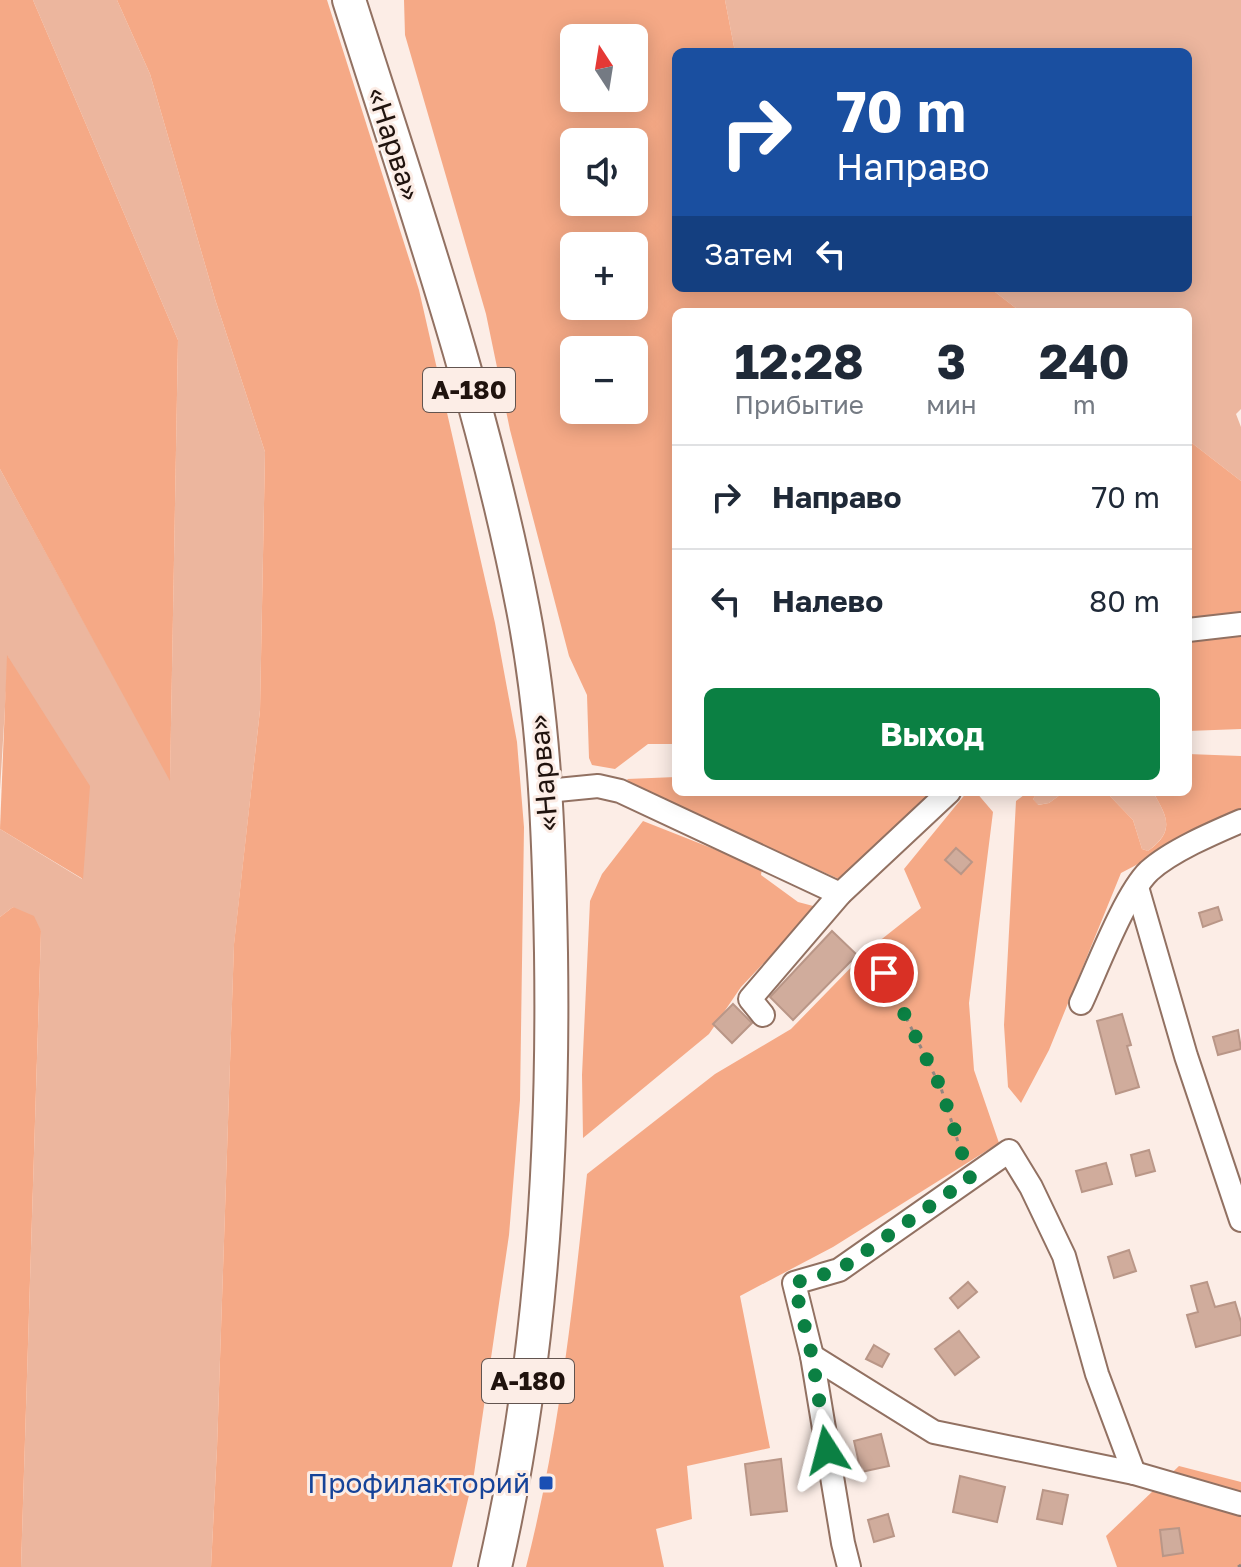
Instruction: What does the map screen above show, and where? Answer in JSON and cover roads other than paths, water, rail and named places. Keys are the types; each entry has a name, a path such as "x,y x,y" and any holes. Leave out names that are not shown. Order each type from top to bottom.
{"highway":[{"name":"«Нарва»","path":"349,0 445,307 495,484 523,612 547,791 552,1042 542,1260 524,1409 495,1567"},
{"path":"483,1567 513,1410 546,1194"}],"street":[{"path":"1192,630 1241,624"},
{"path":"547,791 598,786 620,791 840,894"},
{"path":"763,1015 750,999 840,894 945,796"},
{"path":"1081,1003 1137,887 1149,871 1241,821"},
{"path":"1137,887 1186,1056 1241,1220"},
{"path":"849,1567 812,1356 794,1283 839,1270 1009,1151 1031,1187 1064,1256 1097,1374 1134,1473"},
{"path":"812,1356 934,1432 1134,1473 1241,1504"}],"place":[{"name":"Профилакторий","path":"546,1483"}]}
